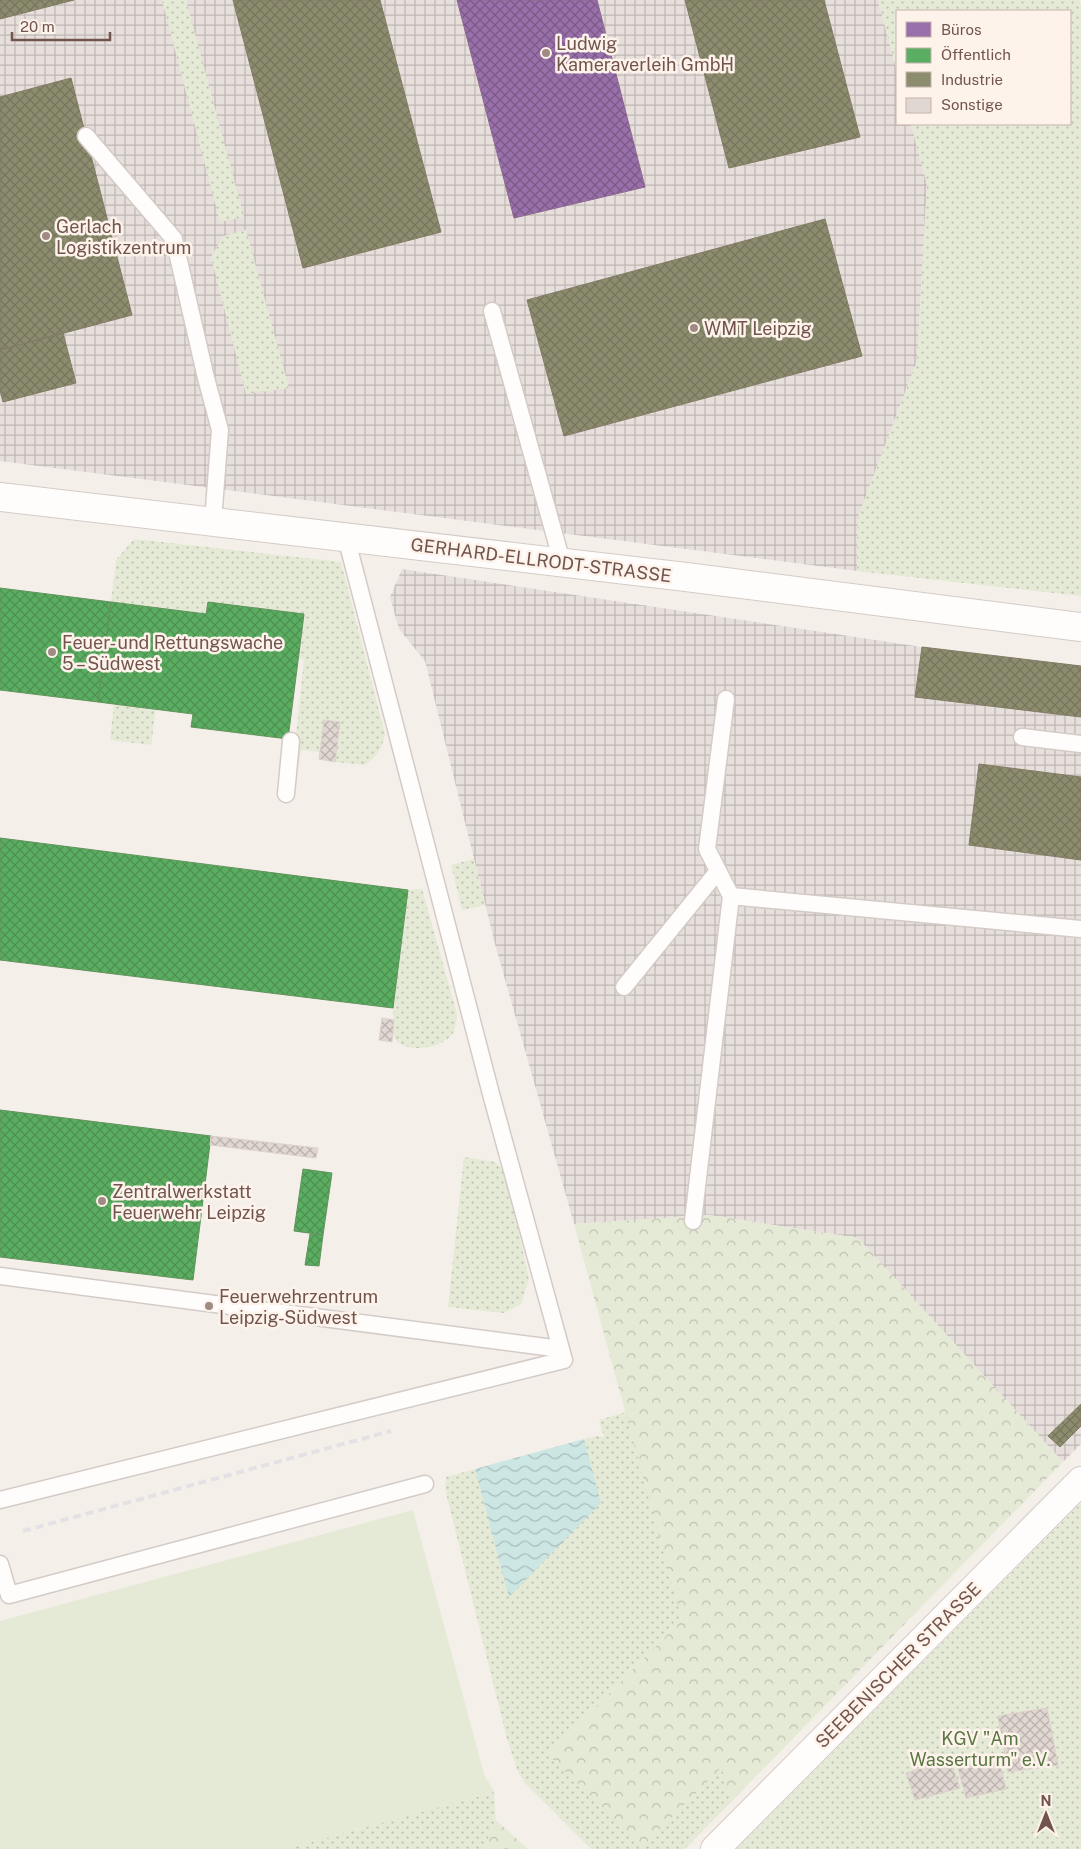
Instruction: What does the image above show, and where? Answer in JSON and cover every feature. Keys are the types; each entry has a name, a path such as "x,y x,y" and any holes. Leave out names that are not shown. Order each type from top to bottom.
{"main road":[{"name":"GERHARD-ELLRODT-STRASSE","path":"0,497 213,520 1081,627"},
{"name":"SEEBENISCHER STRASSE","path":"715,1849 1081,1481"}],"lane":[{"path":"86,136 174,239 220,430 213,520"},
{"path":"492,311 562,562"},
{"path":"0,1500 564,1360 491,1094 346,537"},
{"path":"692,1221 731,896 707,849 726,699"},
{"path":"1022,736 1081,744"},
{"path":"286,794 291,741"},
{"path":"624,987 718,871"},
{"path":"731,896 1081,929"},
{"path":"0,1276 561,1349"},
{"path":"0,1564 9,1595 426,1484"}],"shaded area":[{"path":"0,0 878,0 896,67 896,125 911,125 927,184 917,361 858,517 857,571 0,461"},
{"path":"402,569 922,647 1081,666 1081,1444 1063,1462 858,1238 709,1215 574,1224 495,944 425,661 399,629 390,597"}],"green space":[{"path":"162,0 186,0 244,217 220,222"},
{"path":"878,0 1080,0 1081,596 857,571 858,517 917,361 927,184 911,125 1071,125 1071,10 896,10 896,67"},
{"path":"246,230 289,388 246,394 211,257 223,236"},
{"path":"134,539 341,562 385,734 381,748 376,756 365,765 335,762 340,722 324,720 320,752 301,750 299,765 293,764 304,659 298,658 208,603 206,614 111,602 116,560"},
{"path":"114,704 156,709 151,745 110,740"},
{"path":"474,859 485,905 462,910 451,865"},
{"path":"422,889 457,1014 453,1033 442,1043 424,1048 415,1048 400,1044 395,1039 393,1008 408,890"},
{"path":"464,1157 495,1162 506,1172 529,1279 521,1304 504,1313 448,1307"},
{"path":"709,1215 858,1238 1063,1462 731,1802 721,1768 643,1846 548,1755 682,1620 574,1224"},
{"path":"626,1412 682,1620 548,1755 722,1767 731,1802 685,1849 591,1849 524,1782 517,1769 507,1739 445,1489 446,1477 596,1436 604,1437 599,1420"},
{"name":"KGV \"Am Wasserturm\" e.V.","path":"1081,1503 1081,1849 737,1849"},
{"path":"413,1510 484,1774 494,1792 285,1849 0,1849 0,1621"},
{"path":"494,1792 496,1820 484,1849 285,1849"},
{"path":"496,1820 528,1849 484,1849"}],"water":[{"path":"584,1439 601,1503 509,1597 475,1469"}],"building: Büros":[{"path":"457,0 597,0 645,187 514,218"}],"building: Öffentlich":[{"name":"Feuer- und Rettungswache 5 – Südwest","path":"0,588 111,602 98,702 0,690"},
{"path":"111,602 206,614 208,602 304,614 288,739 191,727 193,714 98,702"},
{"path":"0,838 408,890 393,1008 0,960"},
{"name":"Zentralwerkstatt Feuerwehr Leipzig","path":"0,1110 211,1136 193,1280 0,1257"},
{"path":"303,1169 332,1173 323,1235 294,1231"},
{"path":"310,1234 323,1235 319,1266 305,1265"}],"building: Industrie":[{"path":"0,0 74,0 0,19"},
{"path":"233,0 380,0 441,232 303,268"},
{"path":"685,0 824,0 860,137 729,168"},
{"path":"71,78 132,315 0,350 0,97"},
{"name":"WMT Leipzig","path":"825,219 862,356 564,436 527,300"},
{"path":"63,333 76,383 3,402 0,390 0,350"},
{"path":"922,647 1081,666 1081,717 915,697"},
{"path":"979,764 1081,777 1081,860 969,845"},
{"path":"1081,1404 1081,1426 1060,1447 1048,1436"}],"building: Sonstige":[{"path":"324,720 340,722 335,762 319,759"},
{"path":"382,1018 394,1020 392,1042 379,1040"},
{"path":"211,1136 318,1148 316,1158 210,1145"},
{"path":"1047,1708 1058,1765 1008,1772 998,1716"},
{"path":"998,1757 1006,1789 966,1798 958,1768"},
{"path":"950,1760 960,1788 915,1800 906,1773"}],"railway":[{"path":"23,1531 391,1431"}],"place":[{"name":"Ludwig Kameraverleih GmbH","path":"546,53"},
{"name":"Gerlach Logistikzentrum","path":"46,236"},
{"name":"WMT Leipzig","path":"694,328"},
{"name":"Feuer- und Rettungswache 5 – Südwest","path":"52,652"},
{"name":"Zentralwerkstatt Feuerwehr Leipzig","path":"102,1201"},
{"name":"Feuerwehrzentrum Leipzig-Südwest","path":"209,1306"}]}
